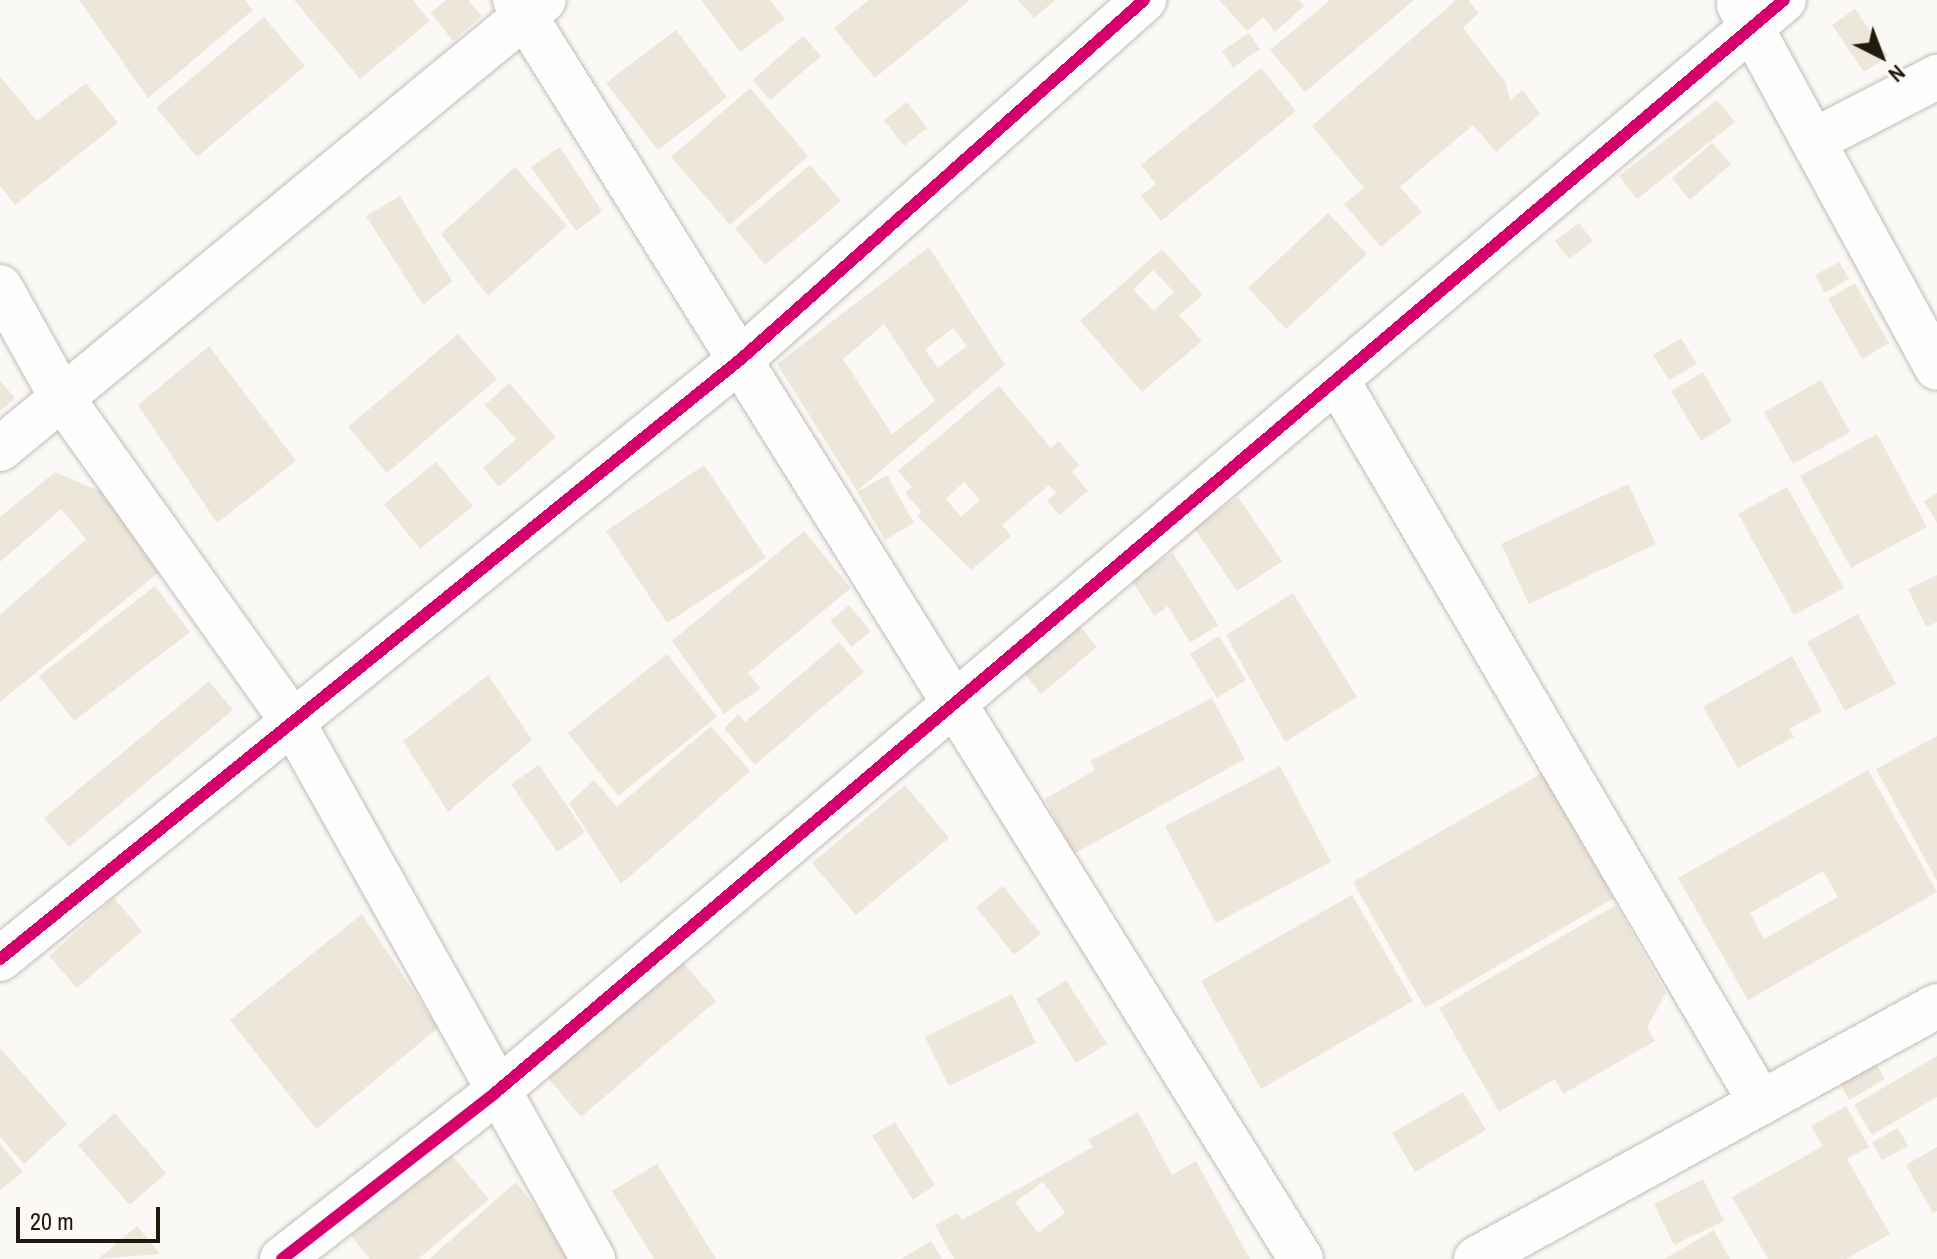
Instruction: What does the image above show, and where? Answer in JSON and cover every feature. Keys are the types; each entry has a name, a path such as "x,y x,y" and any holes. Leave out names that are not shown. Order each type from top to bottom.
{"street":[{"path":"0,959 291,719 741,359 1144,0"},
{"path":"0,449 528,5 741,359 1301,1259"},
{"path":"282,1259 495,1093 1337,380 1758,9 1813,141 1937,368"},
{"path":"1813,141 1937,77"},
{"path":"0,287 62,398 291,719 495,1093 593,1259"},
{"path":"1337,380 1761,1103"},
{"path":"1476,1259 1937,1006"}],"building":[{"path":"79,0 245,0 253,10 148,98"},
{"path":"294,0 413,0 430,21 360,79"},
{"path":"446,0 468,0 482,16 453,41 431,13"},
{"path":"701,0 770,0 785,19 740,52"},
{"path":"869,0 970,0 875,78 834,28"},
{"path":"1018,0 1055,0 1034,18"},
{"path":"1219,0 1299,0 1304,6 1275,32 1263,17 1247,31"},
{"path":"1330,0 1414,0 1305,92 1270,50"},
{"path":"1456,0 1468,0 1479,13 1463,28 1506,83 1510,100 1523,90 1540,114 1496,152 1473,125 1400,187 1422,212 1381,247 1344,204 1364,188 1312,126"},
{"path":"1855,9 1888,56 1864,72 1832,25"},
{"path":"264,17 305,66 197,157 156,108"},
{"path":"676,30 727,97 658,150 606,83"},
{"path":"1249,33 1260,49 1233,68 1222,51"},
{"path":"803,36 821,56 770,100 753,80"},
{"path":"1261,68 1296,111 1161,221 1141,196 1156,184 1141,165"},
{"path":"0,76 37,121 86,83 118,123 15,205 0,186"},
{"path":"750,88 808,156 730,225 671,157"},
{"path":"1717,100 1735,122 1637,199 1619,176"},
{"path":"907,102 927,128 904,146 884,120"},
{"path":"1712,143 1731,164 1690,200 1672,178"},
{"path":"560,147 602,211 576,231 531,167"},
{"path":"810,165 841,201 765,265 735,228"},
{"path":"515,167 567,226 488,296 441,234"},
{"path":"400,196 452,281 423,305 366,216"},
{"path":"1328,213 1367,254 1286,329 1248,288"},
{"path":"1579,223 1593,241 1569,259 1555,241"},
{"path":"929,247 1005,365 857,491 777,364","holes":["884,324 935,401 892,434 843,359","953,328 967,346 938,368 925,350"]},
{"path":"1162,249 1203,295 1179,315 1202,341 1142,392 1080,321","holes":["1153,270 1174,292 1154,311 1133,289"]},
{"path":"1839,262 1849,279 1825,293 1815,275"},
{"path":"1855,283 1889,343 1862,359 1828,299"},
{"path":"458,334 497,379 387,473 348,427"},
{"path":"1681,338 1697,364 1669,380 1653,355"},
{"path":"209,346 296,461 217,523 138,405"},
{"path":"1703,372 1732,421 1701,441 1671,391"},
{"path":"0,380 15,398 0,411"},
{"path":"1821,380 1850,432 1793,464 1764,412"},
{"path":"509,383 556,437 499,487 483,468 516,439 485,405"},
{"path":"999,386 1051,448 1059,441 1079,465 1072,472 1088,491 1059,515 1047,500 1056,493 1049,485 1002,525 1011,536 971,570 917,516 922,512 905,493 912,487 898,471","holes":["964,482 980,500 961,517 946,499"]},
{"path":"1877,434 1927,527 1851,568 1800,476"},
{"path":"436,462 473,506 420,549 384,504"},
{"path":"704,465 766,558 667,623 606,531"},
{"path":"55,472 117,499 158,573 0,702 0,615 86,539 61,509 0,562 0,517"},
{"path":"887,475 914,523 885,540 857,492"},
{"path":"1628,484 1656,544 1529,604 1501,544"},
{"path":"1787,487 1844,588 1794,615 1738,514"},
{"path":"1937,493 1937,523 1924,501"},
{"path":"1238,497 1282,561 1237,591 1194,528"},
{"path":"804,531 851,588 748,673 761,688 724,714 672,641"},
{"path":"1173,553 1218,625 1190,643 1168,606 1154,616 1131,579"},
{"path":"1937,575 1937,622 1926,627 1908,589"},
{"path":"155,586 190,632 74,721 39,676"},
{"path":"1293,593 1357,697 1285,742 1226,635"},
{"path":"849,605 871,631 852,647 830,621"},
{"path":"1858,614 1896,684 1845,711 1807,642"},
{"path":"1080,626 1097,647 1041,694 1024,673"},
{"path":"1219,636 1246,680 1217,698 1190,654"},
{"path":"839,642 864,672 755,765 724,728 739,714 745,722"},
{"path":"667,654 717,717 618,796 568,733"},
{"path":"1792,656 1822,711 1789,729 1794,737 1738,768 1703,707"},
{"path":"488,675 532,740 448,812 403,741"},
{"path":"209,681 233,710 69,847 44,818"},
{"path":"1212,698 1245,759 1074,854 1045,799 1095,770 1090,761"},
{"path":"711,726 750,771 621,884 569,803 594,780 617,807"},
{"path":"1937,736 1937,881 1876,769"},
{"path":"539,765 585,832 557,852 511,784"},
{"path":"1280,766 1331,862 1216,923 1165,826"},
{"path":"1868,770 1937,892 1748,1000 1678,878","holes":["1823,871 1838,897 1764,939 1750,913"]},
{"path":"1542,773 1614,898 1425,1008 1353,882"},
{"path":"905,785 949,838 856,915 812,863"},
{"path":"1003,886 1041,934 1014,955 976,907"},
{"path":"1352,895 1413,1001 1261,1089 1201,981"},
{"path":"114,898 142,931 77,988 49,956"},
{"path":"1616,905 1666,993 1647,1027 1655,1041 1563,1094 1555,1079 1499,1112 1439,1008"},
{"path":"362,914 438,1028 316,1129 230,1020"},
{"path":"677,955 716,1001 581,1117 542,1071"},
{"path":"1066,980 1107,1044 1076,1063 1036,999"},
{"path":"1012,994 1036,1043 949,1086 925,1037"},
{"path":"0,1048 67,1124 24,1164 0,1137"},
{"path":"1868,1050 1885,1079 1849,1100 1833,1070"},
{"path":"1937,1056 1937,1097 1872,1135 1854,1105"},
{"path":"1463,1092 1486,1130 1415,1172 1392,1133"},
{"path":"1846,1106 1869,1147 1847,1159 1890,1234 1846,1259 1768,1259 1732,1197 1823,1146 1811,1126"},
{"path":"1138,1112 1172,1175 1196,1161 1250,1259 954,1259 935,1225 957,1213 962,1220 1093,1147 1088,1140","holes":["1043,1182 1065,1213 1038,1233 1015,1202"]},
{"path":"115,1113 166,1173 130,1205 78,1145"},
{"path":"895,1122 935,1185 913,1200 872,1136"},
{"path":"1898,1128 1908,1146 1882,1160 1872,1142"},
{"path":"0,1144 23,1172 0,1190"},
{"path":"1937,1147 1937,1211 1933,1213 1906,1165"},
{"path":"450,1153 489,1199 418,1259 370,1259 351,1236"},
{"path":"657,1164 716,1259 654,1259 612,1191"},
{"path":"1703,1179 1724,1221 1674,1245 1654,1204"},
{"path":"516,1182 575,1259 429,1259"},
{"path":"137,1226 160,1254 98,1259"},
{"path":"1714,1230 1730,1259 1664,1259"},
{"path":"931,1241 942,1259 901,1259"}],"cycle path":[{"path":"0,959 741,359 1144,0"},
{"path":"282,1259 495,1093 1784,0"}]}
